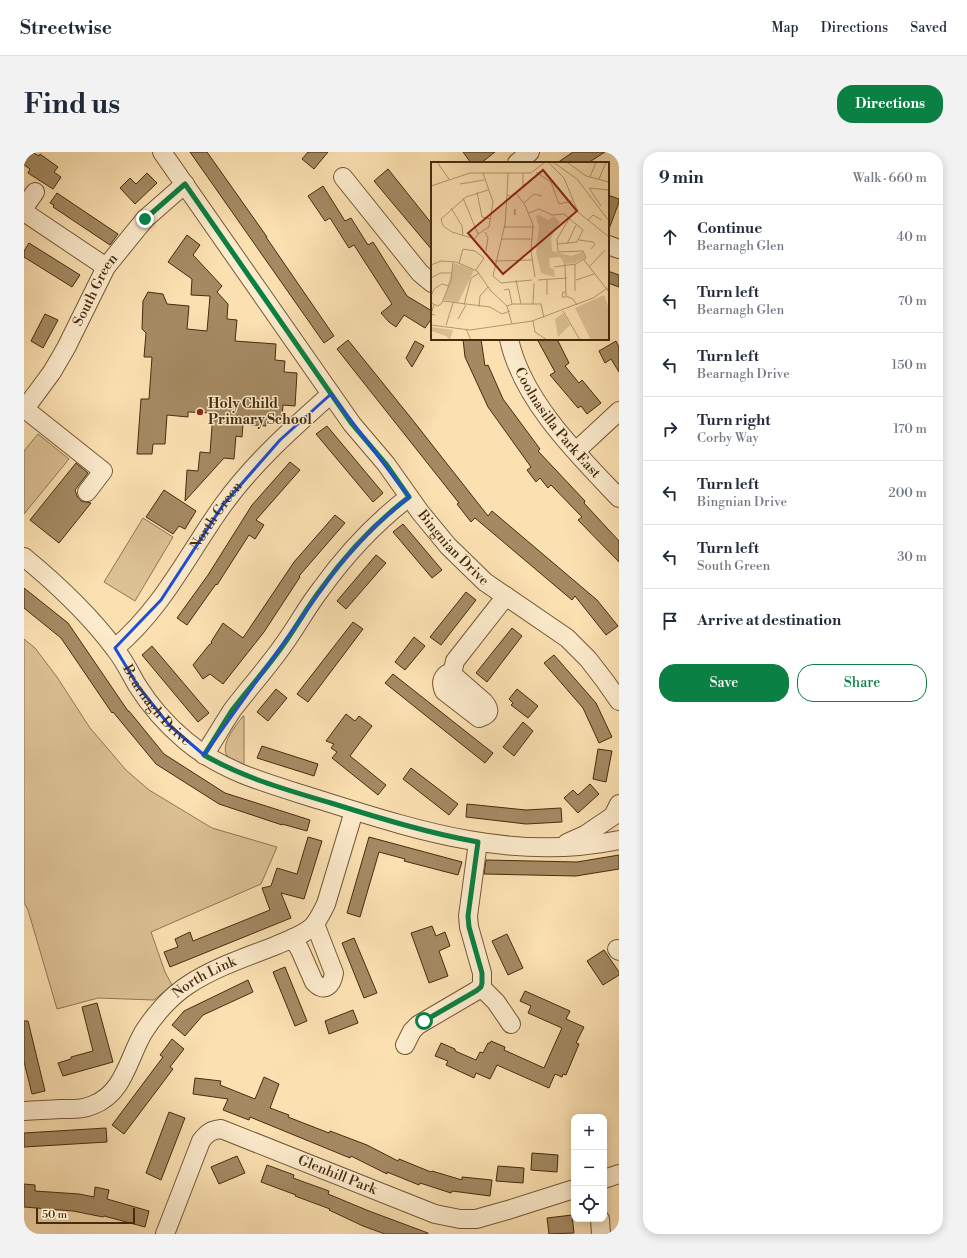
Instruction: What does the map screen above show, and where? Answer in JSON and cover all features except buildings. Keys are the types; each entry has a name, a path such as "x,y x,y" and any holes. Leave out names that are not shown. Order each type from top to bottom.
{"street":[{"name":"Bingnian Drive","path":"162,152 352,424 386,464 432,528 463,562 485,582 567,638 588,659 606,681 619,701"},
{"path":"518,162 530,152"},
{"path":"343,177 420,273 431,283"},
{"name":"South Green","path":"25,409 59,360 106,267 145,219 185,184"},
{"path":"24,208 35,192"},
{"path":"24,212 106,267"},
{"path":"609,245 619,249"},
{"name":"Coolnasilla Park East","path":"509,340 522,377 533,397 553,424 619,498"},
{"name":"North Green","path":"115,648 136,629 161,600 223,505 248,473 280,440 332,394"},
{"path":"25,409 103,471 87,492"},
{"path":"576,451 619,411"},
{"path":"204,755 234,709 269,665 293,632 317,594 339,565 380,521 409,497"},
{"name":"Bearnagh Drive","path":"24,557 67,594 86,613 115,648 150,703 168,725 204,755 225,766 247,776 443,836 523,847 576,847 619,840"},
{"path":"452,674 455,661 506,596"},
{"name":"North Link","path":"24,1111 79,1110 92,1106 103,1100 113,1093 120,1082 144,1033 163,1008 179,992 199,978 214,970 293,938 305,932 315,924 330,894 354,810"},
{"name":"Bearnagh Drive","path":"559,846 585,835 617,816"},
{"path":"405,1045 412,1031 418,1025 481,987 482,973 469,927 469,904 478,842"},
{"path":"293,938 314,982 317,986 326,987 333,980 334,973 315,924"},
{"path":"481,987 496,1002 511,1024"},
{"name":"Glenhill Park","path":"165,1234 201,1141 206,1134 212,1130 220,1129 435,1214 460,1219 476,1219 571,1190"},
{"path":"607,1178 619,1174"},
{"path":"600,1222 601,1234"}],"highlighted area":[{"path":"331,394 409,497 376,525 339,565 204,755 169,725 138,686 115,648 161,600 223,505 280,440"}],"shaded area":[{"path":"38,434 69,459 24,514 24,451"},
{"path":"143,518 173,537 135,601 104,582"},
{"path":"24,639 35,648 57,677 90,728 126,770 149,790 212,828 277,847 261,884 151,932 165,972 172,985 154,1000 98,998 57,1009 28,910 24,903"},
{"path":"243,716 244,765 227,756 225,751 227,740"}],"place":[{"name":"Holy Child Primary School","path":"200,412"}],"route":[{"path":"145,219 185,184 352,424 386,464 409,497 388,513 339,565 309,605 293,632 269,665 234,709 204,755 247,776 274,785 416,828 450,837 478,842 468,916 469,927 482,973 481,987 424,1021"}]}
